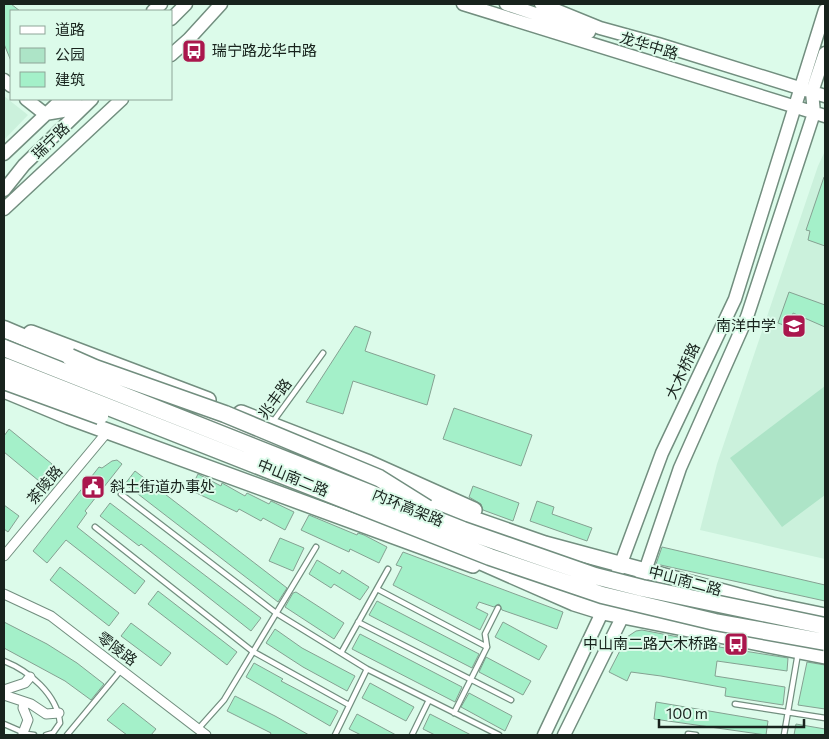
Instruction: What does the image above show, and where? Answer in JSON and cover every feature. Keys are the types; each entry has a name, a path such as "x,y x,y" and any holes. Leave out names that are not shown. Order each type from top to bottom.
{"highway":[{"path":"4,330 95,368 225,414 379,478 463,538"},
{"name":"内环高架路","path":"4,348 602,595 715,622 825,642"},
{"name":"内环高架路","path":"4,366 463,538 642,588 825,626"},
{"path":"4,381 332,506 463,538"}],"main road":[{"name":"中山南二路","path":"4,325 47,338 369,463 512,527 545,544"},
{"name":"中山南二路","path":"4,330 185,410 365,482 545,544 772,605 825,616"},
{"name":"中山南二路","path":"4,373 292,475 400,526 574,603"},
{"name":"中山南二路","path":"4,390 108,431 574,603 621,616 825,656"}],"street":[{"path":"172,19 186,4"},
{"path":"172,54 189,39 213,9 220,4"},
{"name":"龙华中路","path":"464,4 820,115"},
{"path":"506,4 588,32 658,44"},
{"name":"龙华中路","path":"541,4 600,28 825,96"},
{"name":"大木桥路","path":"544,735 603,612 662,453 735,299 799,88 825,10"},
{"path":"564,735 644,570 680,468 747,317 820,115 812,92 825,53"},
{"path":"27,100 46,114 63,111 75,100"},
{"path":"4,154 61,100"},
{"path":"4,190 24,165 91,100"},
{"name":"瑞宁路","path":"4,209 121,100"},
{"name":"茶陵路","path":"4,556 108,431"},
{"name":"零陵路","path":"4,594 51,616 206,735"},
{"path":"5,695 25,683 30,676"},
{"path":"5,695 24,702 46,714 59,713"},
{"path":"23,733 28,720 23,708 24,702"}],"lane":[{"name":"兆丰路","path":"250,461 271,424 323,353"},
{"path":"121,494 276,613 367,669 499,735"},
{"path":"95,527 252,652 349,705"},
{"path":"199,728 224,700 316,547"},
{"path":"340,653 388,569"},
{"path":"377,589 487,647"},
{"path":"454,713 487,647 485,634 498,608"},
{"path":"358,622 511,700"},
{"path":"784,735 798,651"},
{"path":"4,661 30,676 44,689 59,713 60,723 58,728 46,735"},
{"path":"334,735 367,669"},
{"path":"58,728 67,735 121,670"},
{"path":"412,735 429,700"},
{"path":"735,704 825,718"},
{"path":"4,724 23,733 34,735"},
{"path":"688,734 696,735"}],"shaded area":[{"path":"4,96 28,115 4,140"},
{"name":"南洋中学","path":"825,151 825,559 700,530 717,464 818,166"}],"green space":[{"path":"825,386 825,495 782,527 730,458"}],"building":[{"path":"4,4 11,4 19,10 10,10 10,59 4,44"},
{"path":"824,177 825,246 808,240 810,231 806,230"},
{"path":"789,292 825,305 825,327 793,313 789,327 778,323"},
{"path":"355,326 371,332 365,351 435,375 427,405 353,381 343,414 306,402"},
{"path":"454,408 532,435 521,466 443,439"},
{"path":"9,429 52,464 39,481 4,452 4,436"},
{"path":"117,460 122,464 85,511 87,513 77,527 145,581 135,594 66,540 47,563 33,551 99,467 102,468"},
{"path":"135,471 287,588 278,602 125,484"},
{"path":"198,474 221,486 222,483 245,496 247,493 269,504 271,501 294,512 285,530 263,518 261,521 239,509 237,512 190,490"},
{"path":"473,486 519,503 513,521 483,510 481,504 469,497"},
{"path":"537,501 554,507 552,514 592,528 587,541 530,521"},
{"path":"110,503 261,618 251,631 141,544 139,546 100,516"},
{"path":"4,505 19,516 8,532 4,529"},
{"path":"309,515 357,535 358,533 364,535 387,547 379,563 350,549 349,552 301,530"},
{"path":"280,538 304,548 293,571 269,561"},
{"path":"662,547 825,585 825,601 656,564"},
{"path":"403,552 563,612 557,629 502,610 499,604 494,607 479,602 476,608 488,614 480,630 393,585 402,567 396,565"},
{"path":"317,560 340,574 342,570 369,587 360,600 334,584 331,588 309,574"},
{"path":"60,567 119,613 109,626 50,580"},
{"path":"158,591 237,652 227,665 148,604"},
{"path":"296,592 344,623 334,639 285,607 293,593"},
{"path":"377,601 479,654 472,668 369,615"},
{"path":"4,622 47,644 77,663 104,684 91,700 65,681 4,648"},
{"path":"503,622 547,646 539,660 495,637"},
{"path":"131,623 171,653 161,666 121,636"},
{"path":"275,629 302,648 355,676 347,691 303,667 266,643"},
{"path":"642,630 720,645 719,647 788,658 787,671 717,661 715,676 785,687 783,705 725,696 726,688 631,672 627,681 609,672 627,637 636,631"},
{"path":"360,634 462,687 455,702 352,649"},
{"path":"486,657 531,681 523,695 479,672"},
{"path":"807,662 825,665 825,709 798,705"},
{"path":"254,663 283,679 281,681 338,711 330,726 246,677"},
{"path":"370,683 414,707 406,721 362,698"},
{"path":"469,693 512,716 505,731 461,707"},
{"path":"235,696 309,735 270,735 271,733 227,711"},
{"path":"656,702 768,721 766,735 654,719"},
{"path":"123,703 156,729 151,735 127,735 107,720"},
{"path":"357,714 396,735 361,735 349,729"},
{"path":"430,714 471,735 435,735 423,729"},
{"path":"796,724 825,729 825,735 794,735"}],"place":[{"name":"瑞宁路龙华中路","path":"194,51"},
{"name":"南洋中学","path":"794,326"},
{"name":"斜土街道办事处","path":"93,487"},
{"name":"中山南二路大木桥路","path":"736,644"}]}
